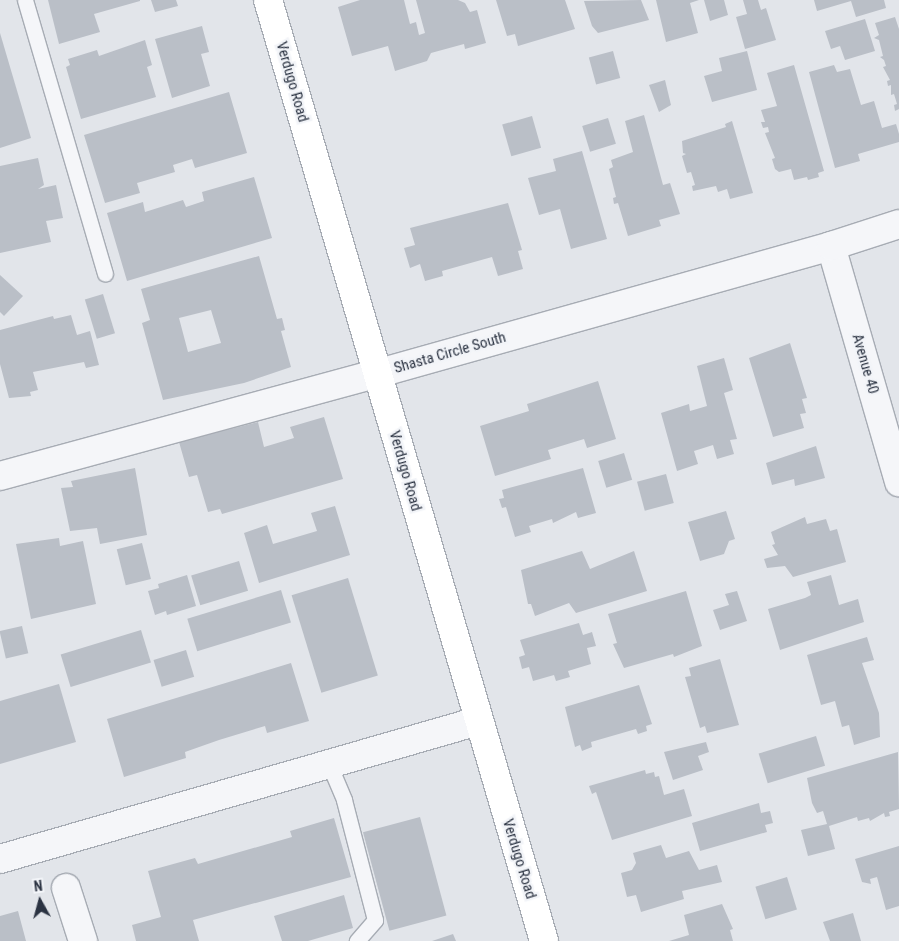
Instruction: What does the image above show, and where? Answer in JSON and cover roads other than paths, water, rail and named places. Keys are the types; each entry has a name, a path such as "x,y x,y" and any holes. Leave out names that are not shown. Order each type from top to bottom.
{"main road":[{"name":"Verdugo Road","path":"268,0 376,374 544,941"}],"street":[{"name":"Shasta Circle South","path":"0,476 376,374 831,246 899,224"},
{"name":"Avenue 40","path":"831,246 899,482"},
{"path":"0,859 478,721"},
{"path":"66,888 83,941"}],"lane":[{"path":"25,0 105,274"},
{"path":"329,764 344,800 375,920 357,941"}]}
